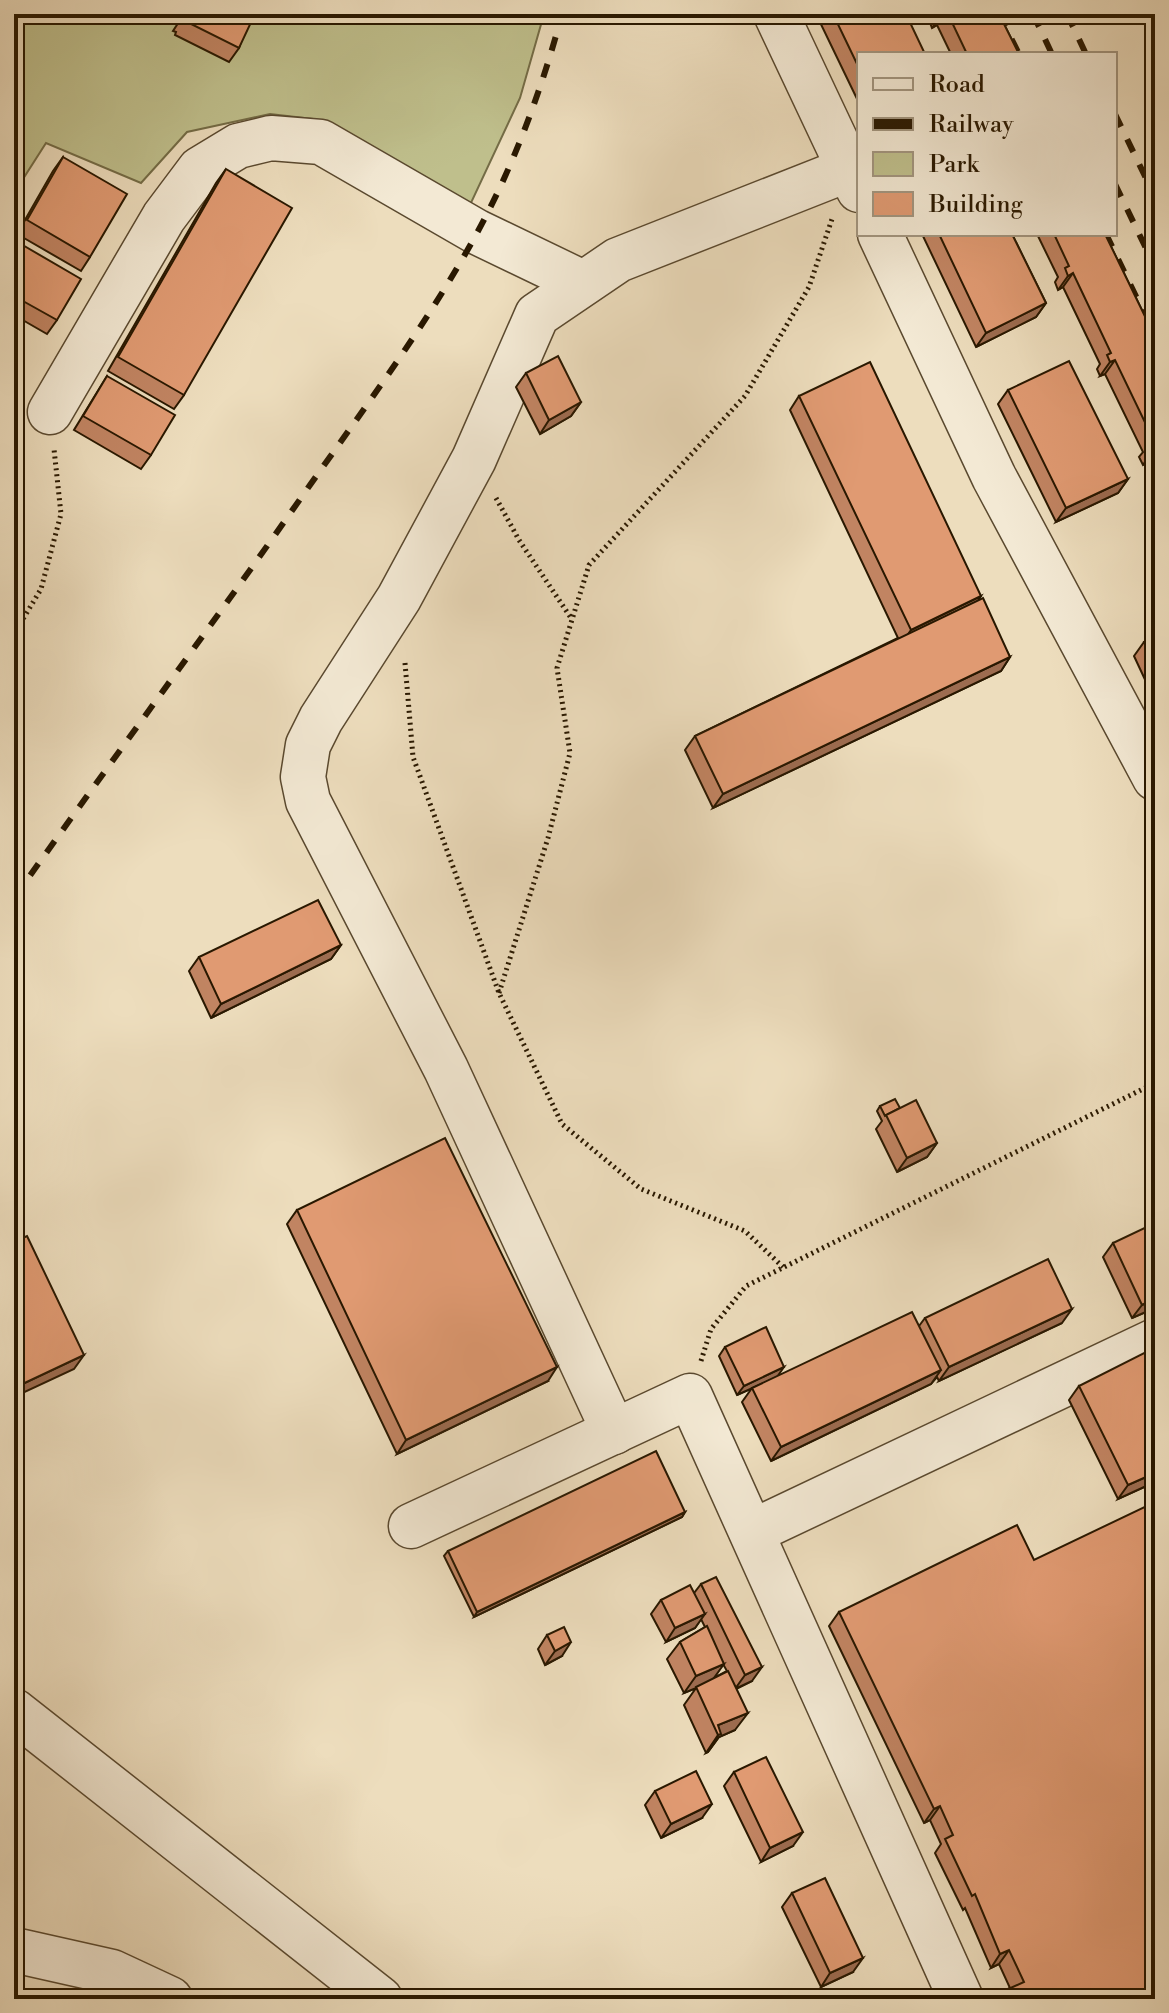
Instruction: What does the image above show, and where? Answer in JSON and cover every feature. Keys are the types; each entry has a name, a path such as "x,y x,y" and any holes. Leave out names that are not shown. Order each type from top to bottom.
{"street":[{"path":"614,1432 446,1069 308,801 303,777 308,745 321,719 399,598 474,459 537,315 618,260 854,179 776,14"},
{"path":"50,412 164,217 200,169 238,146 271,138 321,142 477,232 583,283"},
{"path":"881,236 994,477 1155,778"},
{"path":"752,1532 1155,1341"},
{"path":"411,1526 690,1396 961,1999"},
{"path":"14,1711 380,1999"},
{"path":"14,1950 112,1972 170,1999"}],"path":[{"path":"499,993 548,838 570,753 557,668 589,565 745,396 809,287 854,179"},
{"path":"14,634 41,589 61,514 50,412"},
{"path":"474,459 519,540 572,619"},
{"path":"405,662 413,757 499,993 562,1124 641,1189 745,1231 783,1267"},
{"path":"690,1396 711,1329 746,1286 1155,1083"}],"green space":[{"path":"14,14 544,14 520,98 470,205 342,141 313,119 270,114 187,132 141,183 46,143 14,193"}],"building":[{"path":"185,14 254,16 239,48 185,21"},
{"path":"833,14 906,14 924,52 857,52 857,64"},
{"path":"948,14 999,14 1018,52 966,52"},
{"path":"63,157 127,194 90,257 27,220"},
{"path":"226,169 292,208 184,395 118,357"},
{"path":"940,236 1013,236 1046,303 986,333"},
{"path":"1055,236 1106,236 1155,337 1155,449 1152,451 1149,443 1154,441 1115,360 1110,362 1107,355 1111,353 1073,273 1068,276 1065,268 1069,266"},
{"path":"14,240 81,279 57,320 14,296"},
{"path":"558,356 581,402 549,420 526,373"},
{"path":"1069,361 1128,479 1066,508 1008,390"},
{"path":"870,362 981,596 911,630 799,396"},
{"path":"107,376 175,415 151,455 83,416"},
{"path":"983,598 1010,657 723,794 695,736"},
{"path":"1155,636 1155,666 1144,642"},
{"path":"318,900 341,945 221,1004 199,957"},
{"path":"895,1099 900,1108 885,1116 880,1106"},
{"path":"916,1100 937,1143 907,1158 886,1115"},
{"path":"445,1138 557,1367 406,1440 297,1210"},
{"path":"1155,1223 1155,1298 1142,1305 1113,1243"},
{"path":"27,1236 84,1355 14,1388 14,1242"},
{"path":"1048,1259 1072,1309 949,1367 925,1318"},
{"path":"912,1312 941,1370 781,1447 752,1388"},
{"path":"766,1327 784,1367 744,1386 725,1347"},
{"path":"1152,1349 1155,1356 1155,1473 1128,1485 1079,1386"},
{"path":"656,1451 685,1512 477,1612 448,1551"},
{"path":"1155,1502 1155,1999 999,1999 997,1994 1024,1982 1009,1950 1000,1954 975,1894 972,1896 945,1839 953,1835 940,1806 934,1809 839,1612 1017,1525 1034,1560"},
{"path":"716,1577 762,1667 745,1675 701,1584"},
{"path":"690,1585 705,1614 675,1628 661,1600"},
{"path":"707,1626 724,1664 696,1676 680,1642"},
{"path":"564,1627 571,1642 555,1651 547,1635"},
{"path":"728,1671 748,1713 718,1725 721,1734 718,1735 696,1687"},
{"path":"766,1757 803,1832 770,1848 734,1772"},
{"path":"696,1771 712,1804 671,1824 655,1791"},
{"path":"825,1878 863,1958 830,1973 792,1893"}],"railway":[{"path":"14,898 273,537 439,298 477,233 515,154 562,14"},
{"path":"999,14 1018,52"},
{"path":"1033,14 1051,52"},
{"path":"1067,14 1085,52"},
{"path":"1117,118 1155,197"},
{"path":"1117,188 1155,267"},
{"path":"1107,236 1155,336"}]}
